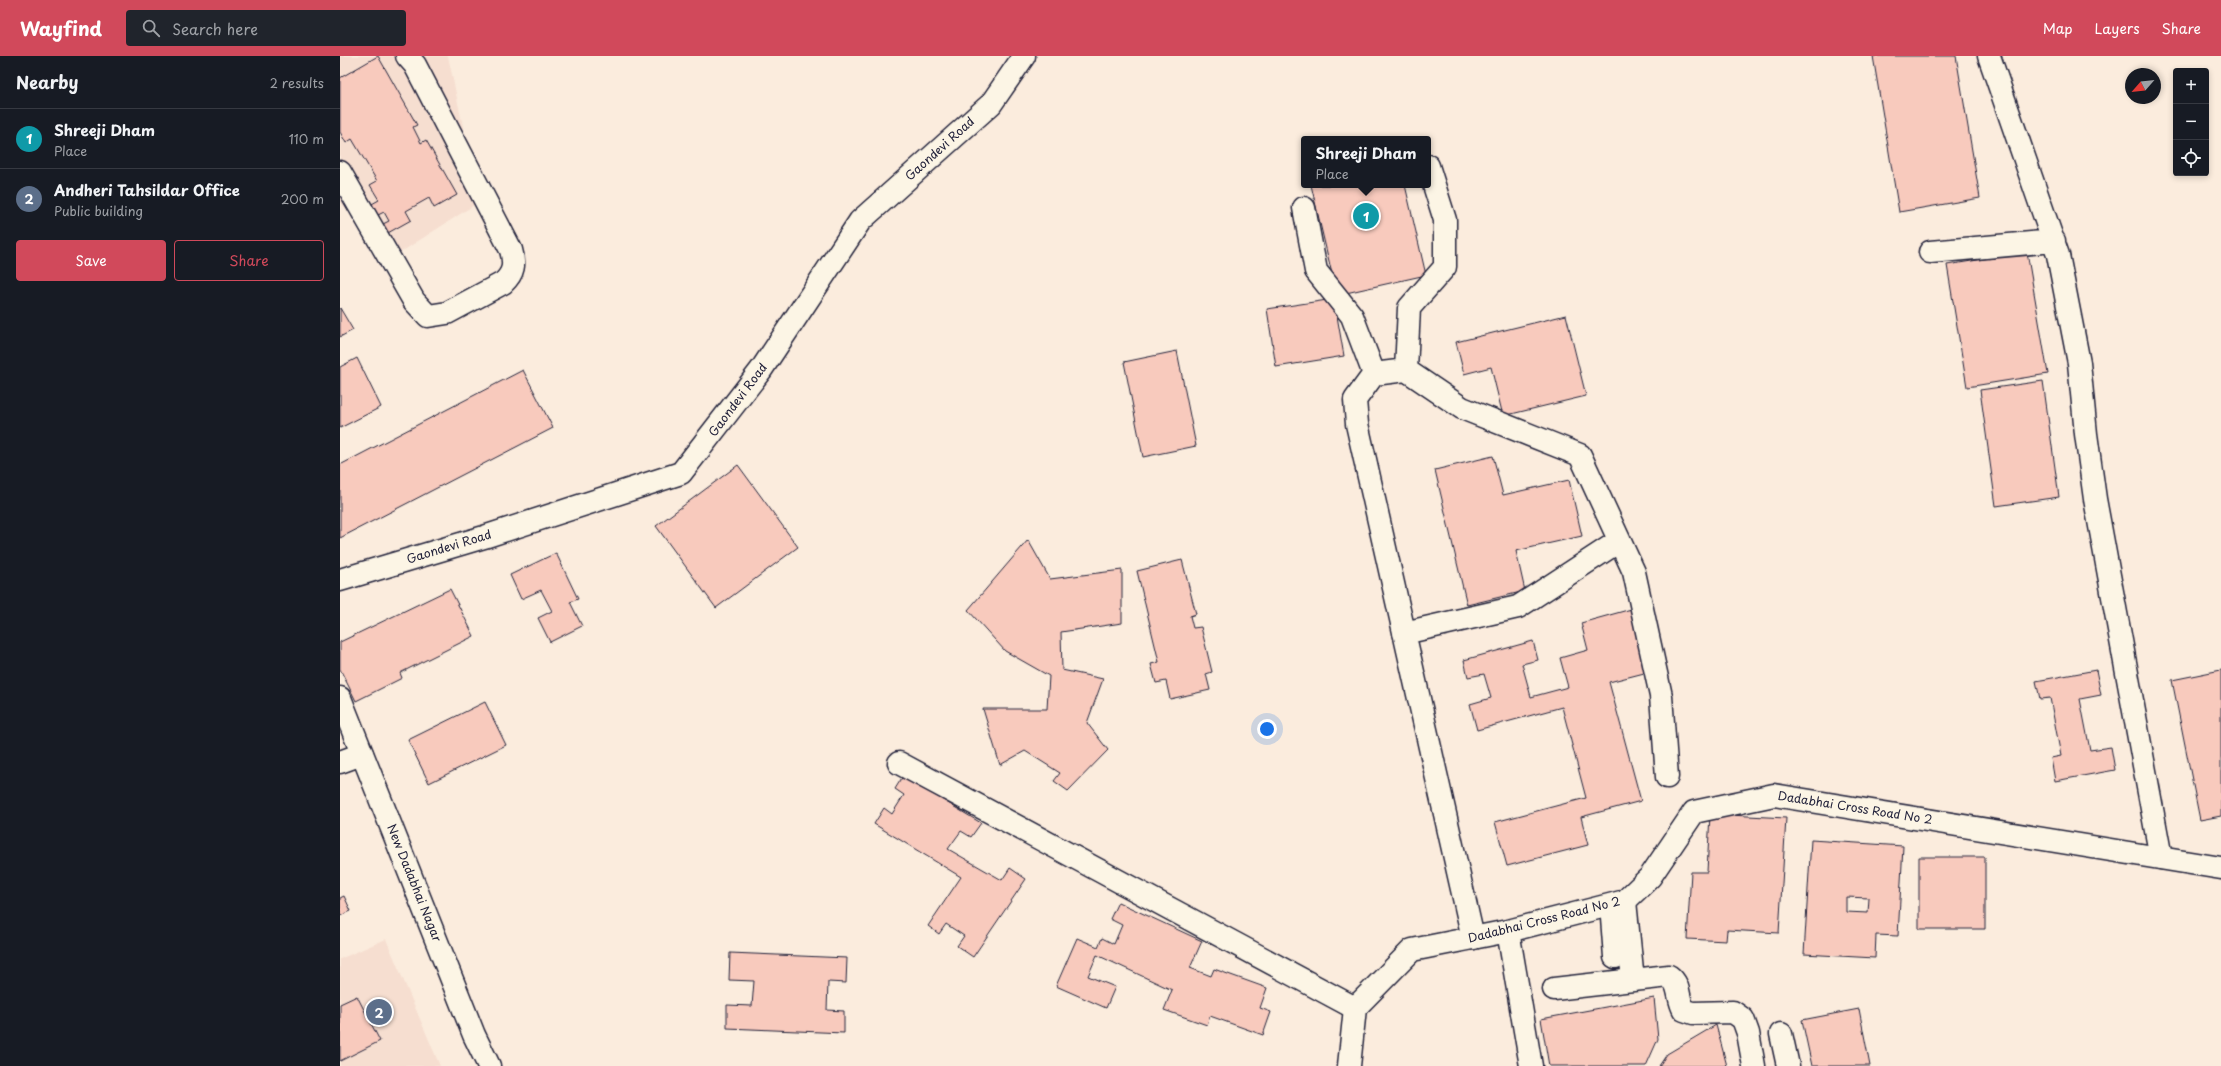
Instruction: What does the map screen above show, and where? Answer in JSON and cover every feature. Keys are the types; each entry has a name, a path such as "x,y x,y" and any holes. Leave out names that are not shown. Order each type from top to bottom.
{"street":[{"path":"340,172 414,301 428,316 447,313 503,283 510,277 514,269 514,259 511,250 415,65 408,56"},
{"name":"Gaondevi Road","path":"340,580 484,537 681,473 761,370 860,221 991,104 1024,56"},
{"path":"1988,56 2058,255 2079,363 2086,434 2095,499 2161,858"},
{"path":"1406,370 1409,308 1445,267 1445,220 1431,176"},
{"path":"1304,208 1316,271 1352,316 1374,374"},
{"path":"1930,252 2054,241"},
{"path":"1473,938 1357,424 1355,400 1374,374 1406,370 1462,408 1580,455 1634,572 1661,696 1667,777"},
{"path":"1404,633 1518,607 1619,541"},
{"name":"New Dadabhai Nagar","path":"340,698 474,1035 489,1066"},
{"path":"340,762 362,754"},
{"path":"899,763 1355,1008 1348,1066"},
{"name":"Dadabhai Cross Road No 2","path":"1355,1008 1412,950 1508,931 1618,903 1650,877 1694,812 1774,795 2221,868"},
{"path":"1615,957 1618,903"},
{"path":"1618,903 1633,980"},
{"path":"1508,931 1531,1066"},
{"path":"1554,989 1669,976 1678,988 1679,1001 1684,1010 1692,1013 1733,1012 1743,1019 1748,1033 1754,1066"},
{"path":"1781,1034 1788,1066"}],"shaded area":[{"path":"340,56 448,56 479,202 387,261 340,201"},
{"path":"386,939 440,1066 340,1066 340,959"}],"building":[{"path":"378,56 417,125 413,127 421,143 426,140 457,195 434,208 429,198 406,211 411,220 386,234 381,225 389,221 384,212 376,216 370,205 379,200 370,185 377,181 352,139 346,143 340,132 340,78"},
{"path":"1873,56 1956,56 1980,198 1899,212"},
{"path":"1312,188 1406,188 1426,275 1337,295"},
{"path":"2027,252 2048,374 1967,387 1947,265"},
{"path":"1334,299 1344,356 1276,367 1267,309"},
{"path":"340,308 353,330 340,337"},
{"path":"1566,315 1586,396 1503,416 1491,367 1464,374 1456,342"},
{"path":"1177,351 1196,446 1143,457 1124,362"},
{"path":"357,358 381,407 340,428 340,367"},
{"path":"523,370 553,428 340,538 340,465"},
{"path":"2043,381 2059,497 1996,506 1980,390"},
{"path":"1493,456 1503,495 1569,480 1582,536 1516,551 1525,591 1467,605 1435,470"},
{"path":"738,465 798,547 716,608 656,526"},
{"path":"1028,540 1050,579 1122,570 1122,623 1061,632 1062,670 1103,679 1087,723 1108,750 1068,791 1054,781 1060,773 1025,751 1000,765 983,709 1047,709 1049,676 1005,651 968,610"},
{"path":"556,553 578,599 570,602 582,626 550,642 538,618 552,611 541,590 521,599 510,575"},
{"path":"1182,560 1196,614 1190,616 1193,628 1201,627 1212,672 1206,674 1210,690 1170,699 1166,681 1156,683 1151,664 1159,662 1137,571"},
{"path":"450,589 474,636 400,673 402,678 356,701 340,669 340,642"},
{"path":"1635,608 1652,671 1609,682 1641,801 1581,817 1588,845 1507,866 1495,822 1586,798 1562,707 1477,730 1470,704 1491,698 1484,674 1468,677 1464,660 1533,641 1538,660 1522,664 1531,697 1568,687 1560,658 1588,650 1581,623"},
{"path":"2096,670 2101,695 2080,699 2090,750 2111,747 2115,770 2055,781 2051,758 2061,756 2050,698 2040,699 2036,681"},
{"path":"2221,670 2221,816 2200,820 2172,680"},
{"path":"485,702 506,745 429,783 408,740"},
{"path":"903,776 981,823 971,837 961,831 948,849 1002,880 1010,868 1026,879 973,957 957,946 964,936 946,924 939,934 928,926 961,877 874,824 884,808 892,814 904,795 895,789"},
{"path":"1710,814 1786,818 1779,933 1727,930 1726,941 1687,939 1691,872 1707,872"},
{"path":"1811,840 1903,846 1898,936 1876,935 1875,958 1804,954","holes":["1846,897 1869,898 1868,913 1846,912"]},
{"path":"1919,857 1985,857 1985,929 1919,929"},
{"path":"344,896 351,911 340,916 340,898"},
{"path":"1118,902 1202,941 1190,968 1211,976 1214,969 1267,988 1260,1008 1271,1012 1263,1035 1210,1016 1207,1025 1164,1010 1172,990 1097,955 1088,976 1115,987 1106,1008 1056,986 1077,938 1098,947 1102,938 1114,944 1122,925 1110,919"},
{"path":"730,953 847,958 846,983 828,982 827,1010 844,1011 844,1033 727,1028 727,1005 752,1006 754,981 729,980"},
{"path":"357,996 380,1041 340,1061 340,1004"},
{"path":"1654,998 1658,1039 1646,1066 1549,1066 1541,1019"},
{"path":"1859,1009 1870,1066 1812,1066 1802,1020"},
{"path":"1716,1025 1727,1066 1659,1066 1667,1054"}],"place":[{"name":"Shreeji Dham","path":"1366,216"},
{"name":"Andheri Tahsildar Office","path":"379,1012"}]}
